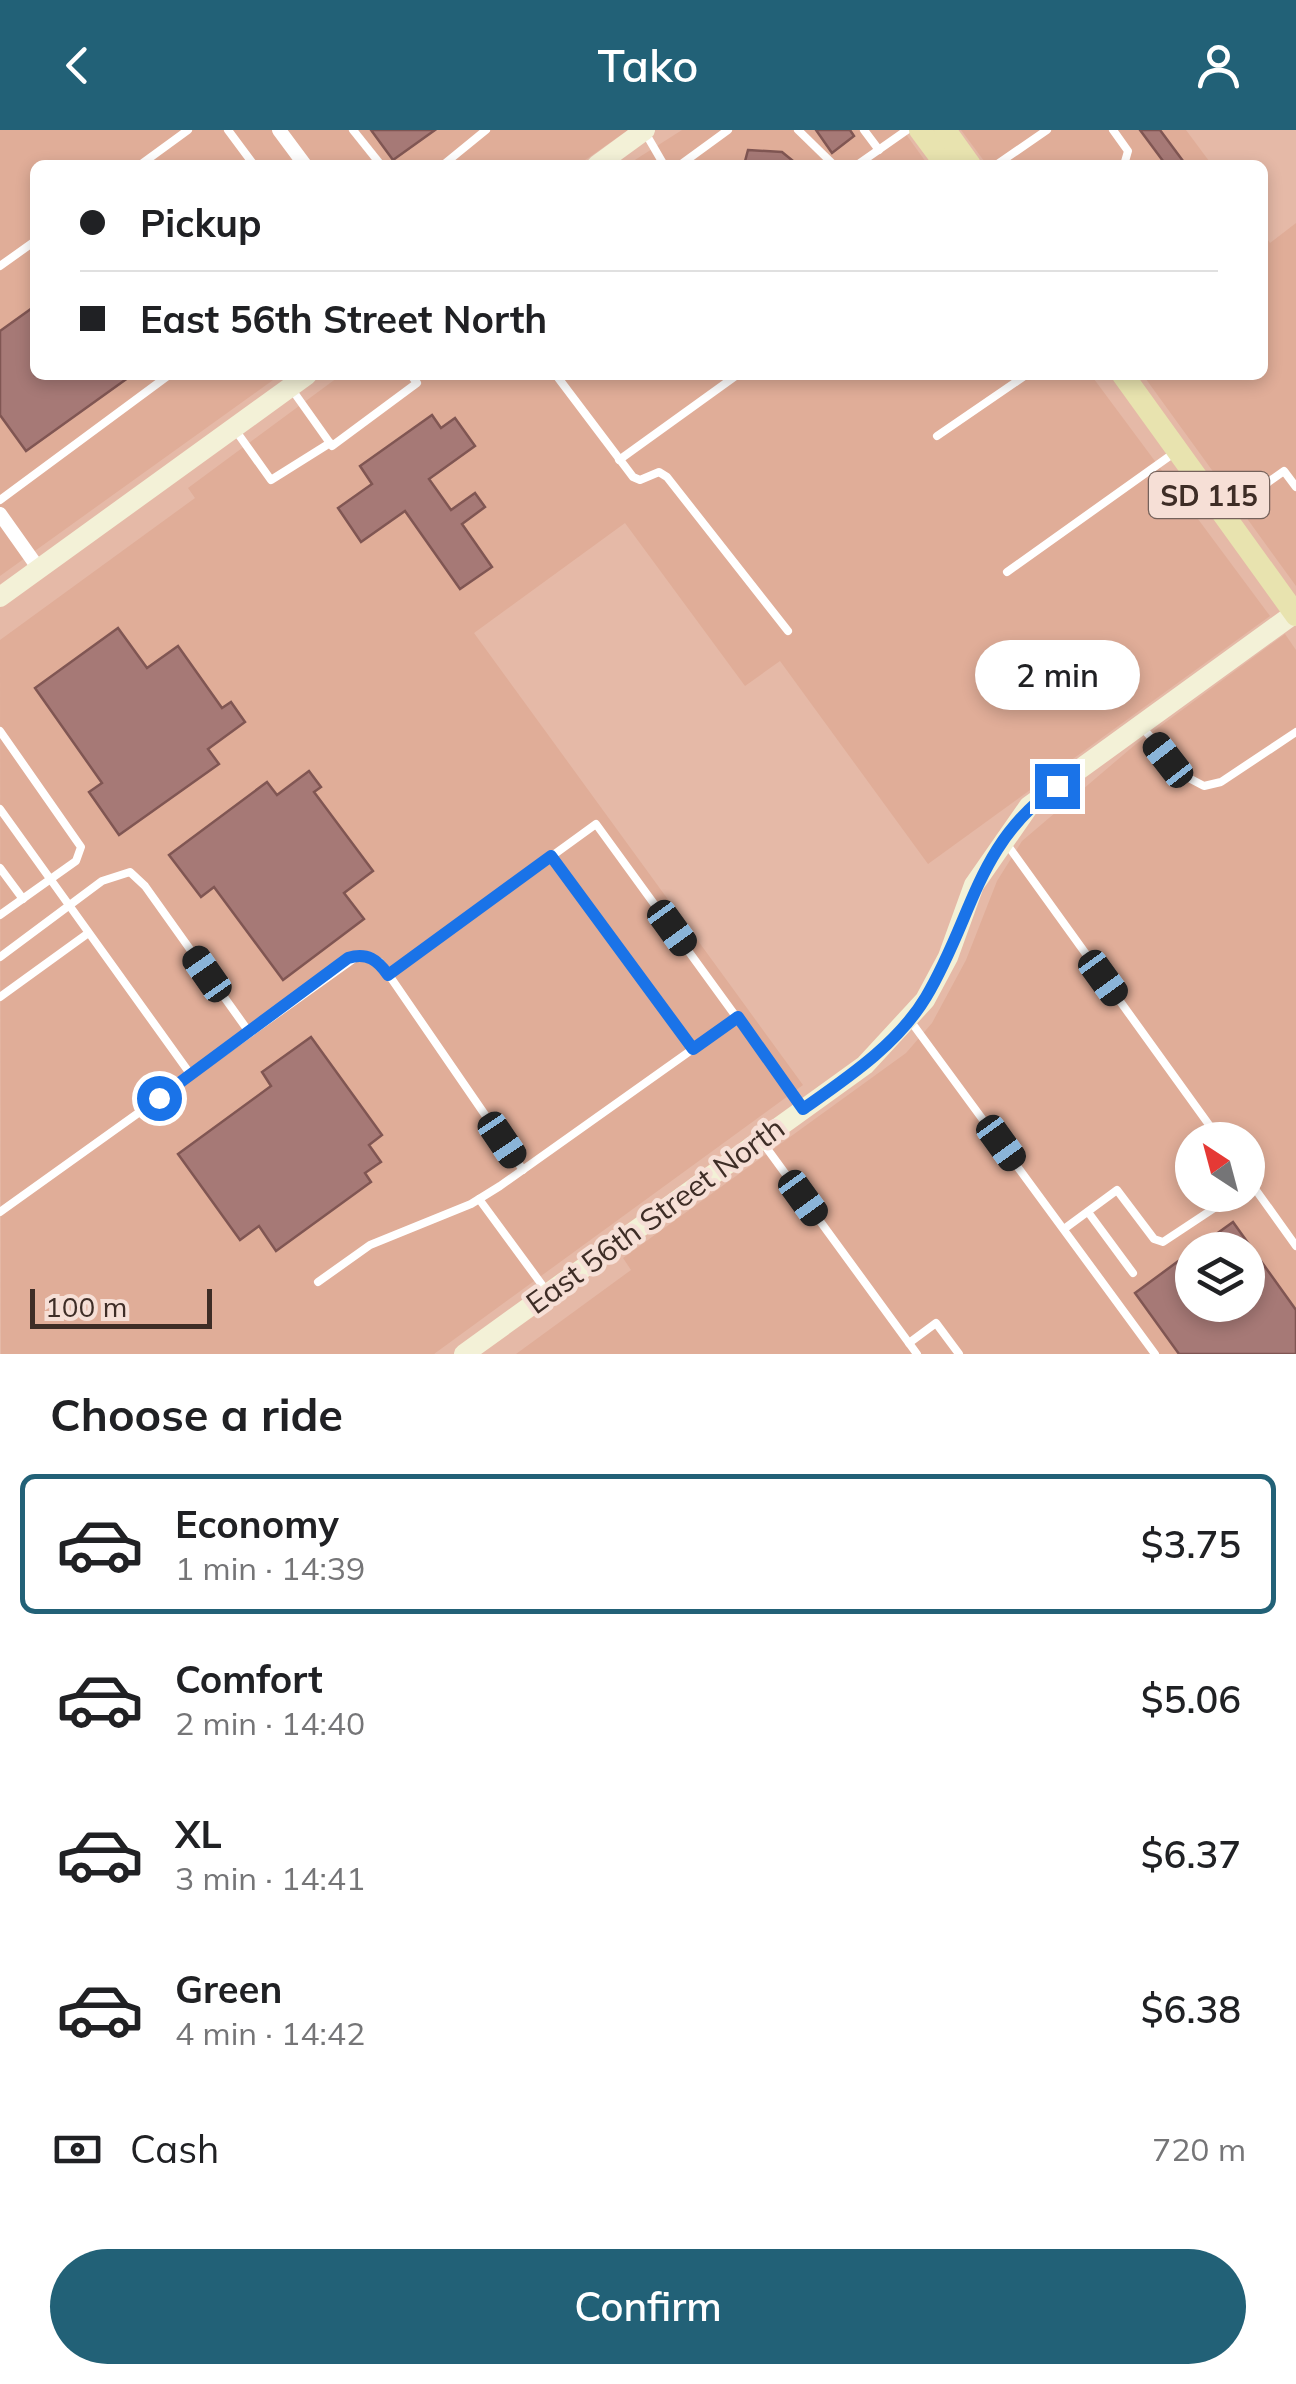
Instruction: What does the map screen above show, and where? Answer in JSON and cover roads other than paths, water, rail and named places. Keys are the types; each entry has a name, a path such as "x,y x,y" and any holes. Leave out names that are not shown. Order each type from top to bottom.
{"main road":[{"path":"920,130 942,160"},
{"path":"945,130 966,160"},
{"name":"SD 115","path":"1127,380 1295,614"}],"street":[{"path":"279,130 300,160"},
{"path":"604,160 644,130"},
{"path":"0,597 298,381"},
{"path":"0,514 39,569"},
{"name":"East 56th Street North","path":"464,1354 865,1064 909,1019 948,957 974,885 1002,839 1029,806 1295,614"}],"lane":[{"path":"147,160 188,130"},
{"path":"228,130 250,160"},
{"path":"353,130 377,160"},
{"path":"449,160 486,130"},
{"path":"644,130 661,160"},
{"path":"687,160 728,130"},
{"path":"798,130 829,160"},
{"path":"864,130 879,150"},
{"path":"873,160 879,150 907,130"},
{"path":"1003,160 1048,130"},
{"path":"1113,130 1128,151 1125,160"},
{"path":"0,266 30,244"},
{"path":"0,500 162,380"},
{"path":"298,381 332,446 413,380"},
{"path":"560,380 633,478 640,480 659,472 668,478 788,631"},
{"path":"619,460 730,380"},
{"path":"937,436 1019,380"},
{"path":"234,428 270,480 330,443"},
{"path":"1006,572 1178,450"},
{"path":"1224,514 1296,463"},
{"path":"1284,471 1296,487"},
{"path":"1141,725 1183,776 1204,786 1221,782 1296,732"},
{"path":"0,730 81,847 76,860 0,915"},
{"path":"0,808 190,1075"},
{"path":"388,975 596,824 803,1109"},
{"path":"1002,839 1207,1122"},
{"path":"551,856 693,1049"},
{"path":"0,868 23,898"},
{"path":"0,956 115,874 130,872 145,886 248,1032"},
{"path":"0,997 88,934"},
{"path":"0,1212 348,958 367,956 380,962 523,1170"},
{"path":"318,1282 370,1246 480,1199 738,1017"},
{"path":"909,1019 1154,1354"},
{"path":"760,1139 917,1354"},
{"path":"1064,1230 1118,1190 1154,1239 1163,1242 1208,1212"},
{"path":"480,1199 548,1293"},
{"path":"1265,1205 1296,1246"},
{"path":"1088,1212 1133,1273"},
{"path":"909,1343 936,1323 959,1354"}]}
